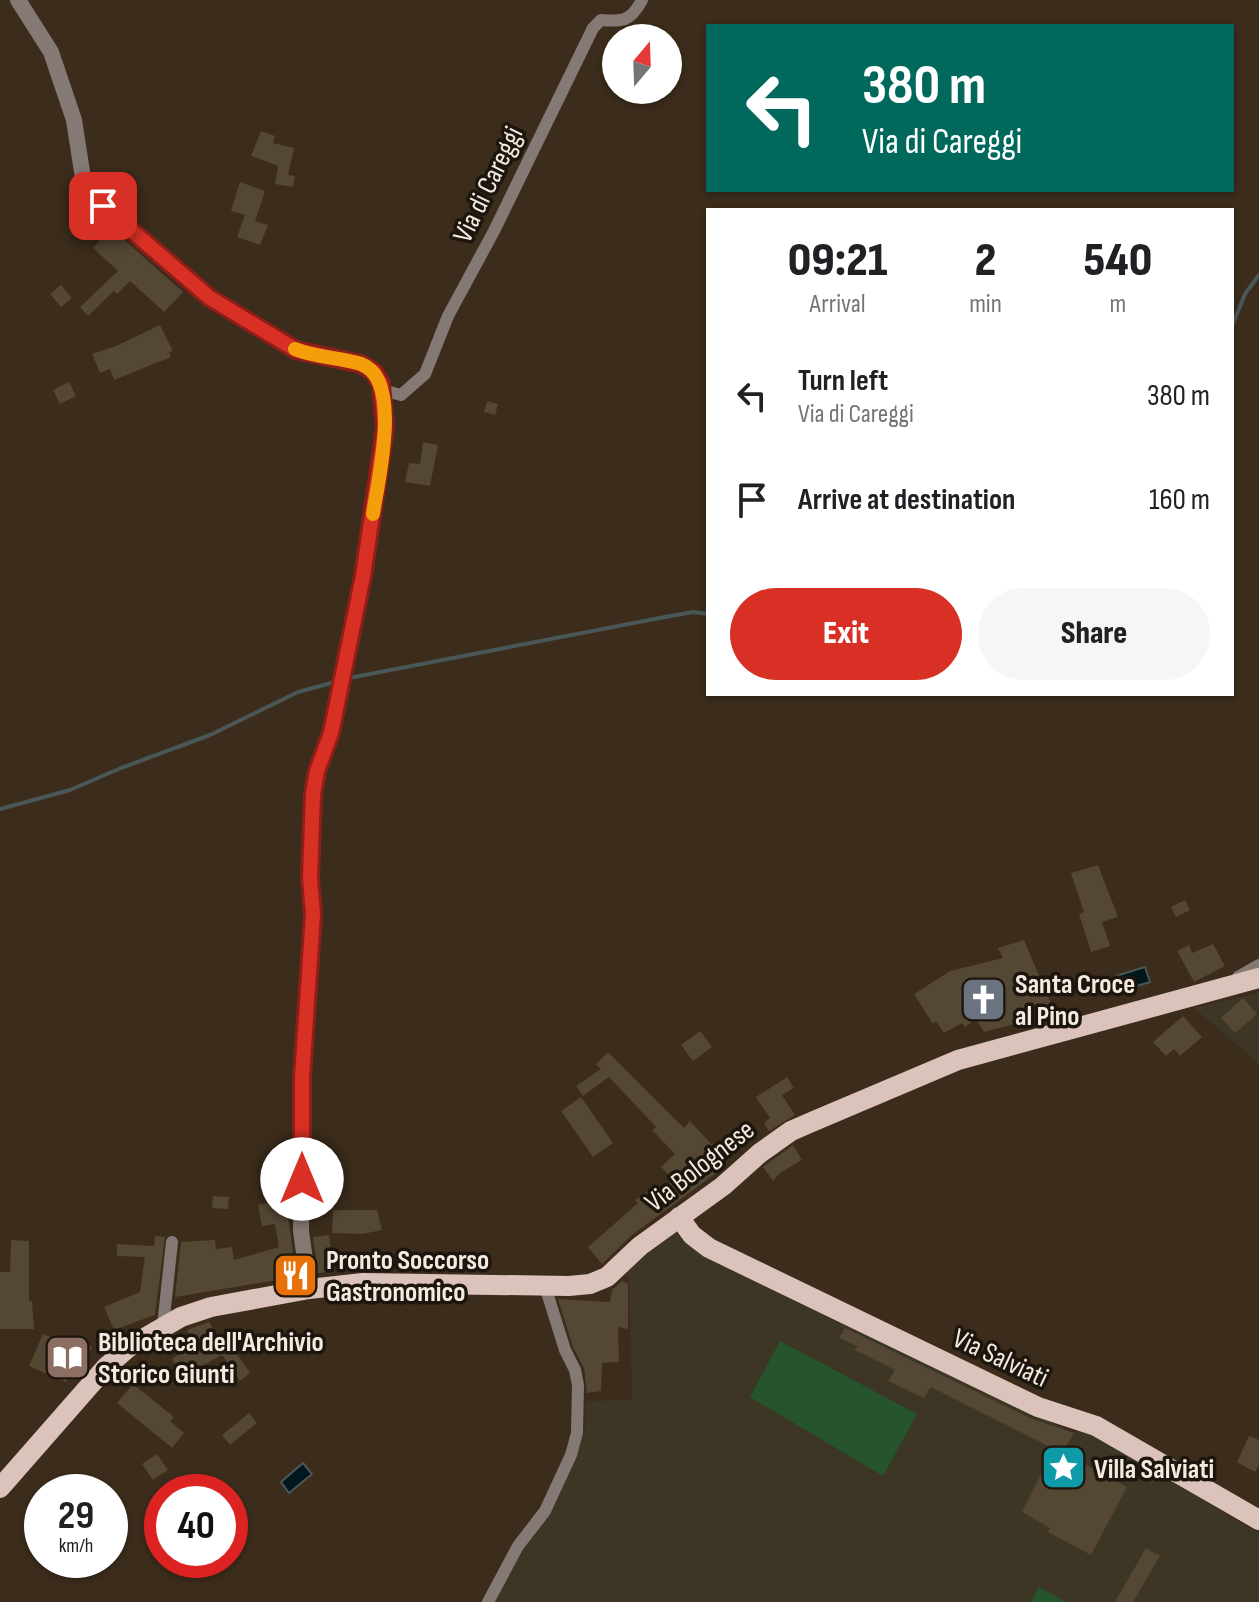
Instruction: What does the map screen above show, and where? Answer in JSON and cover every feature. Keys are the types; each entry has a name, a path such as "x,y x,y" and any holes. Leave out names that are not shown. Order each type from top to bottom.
{"main road":[{"path":"1212,992 1259,978"},
{"name":"Via Bolognese","path":"0,1488 106,1367 129,1347 163,1326 211,1307 309,1289 396,1282 545,1286 590,1284 607,1277 640,1246 723,1186 791,1131 958,1060 1212,992"},
{"path":"696,1205 703,1233 715,1251"},
{"name":"Via Salviati","path":"679,1217 699,1242 715,1251 1038,1407 1096,1426 1259,1520"}],"street":[{"path":"18,0 51,52 74,120 83,178 103,206 210,298 296,350 361,364 374,372 382,390 385,428 363,576 331,733 317,771 313,794 310,878 313,914 302,1077 301,1231 309,1289"},
{"name":"Via di Careggi","path":"382,390 401,395 425,374 448,316 494,231 593,28 601,20 619,22 635,15 642,0"},
{"name":"Via Bolognese","path":"1212,992 1259,965"},
{"path":"163,1326 172,1242"},
{"path":"488,1602 518,1546 545,1511 571,1455 577,1433 578,1385 575,1370 565,1350 545,1286"}],"shaded area":[{"path":"1259,993 1259,1064 1194,1008"},
{"path":"674,1227 692,1248 864,1333 1074,1433 1079,1424 1124,1446 1259,1533 1259,1602 494,1602 519,1556 554,1507 576,1459 585,1429 586,1401 632,1400 629,1279 624,1269"}],"green space":[{"path":"780,1341 917,1414 883,1476 750,1397"},
{"path":"1039,1587 1066,1602 1031,1602"}],"water":[{"path":"1145,967 1150,982 1120,991 1116,976"},
{"path":"303,1463 312,1474 289,1493 281,1482"}],"building":[{"path":"261,131 275,136 273,143 294,148 288,175 295,176 293,187 275,184 278,166 251,156"},
{"path":"240,182 265,191 255,221 268,225 260,245 237,237 245,215 231,211"},
{"path":"111,228 183,292 164,312 130,281 117,294 114,291 88,316 80,307 118,271 93,248"},
{"path":"61,285 72,298 61,307 50,294"},
{"path":"160,325 173,351 169,352 171,357 114,380 110,369 100,373 92,354"},
{"path":"69,382 76,396 60,404 53,390"},
{"path":"487,401 498,404 495,415 484,412"},
{"path":"423,442 438,445 430,486 405,482 409,463 420,464"},
{"path":"1098,865 1118,917 1102,922 1110,946 1091,952 1079,914 1084,912 1071,873"},
{"path":"1185,900 1190,910 1176,917 1171,907"},
{"path":"1024,940 1055,1013 984,1032 976,1019 965,1027 962,1023 944,1033 936,1021 933,1024 914,994 950,971 1003,958 998,948"},
{"path":"1213,944 1225,966 1194,982 1177,951 1189,945 1192,953"},
{"path":"1243,998 1257,1014 1235,1033 1221,1018"},
{"path":"1183,1016 1202,1037 1180,1056 1174,1049 1166,1056 1153,1042"},
{"path":"700,1031 712,1047 693,1061 681,1045"},
{"path":"608,1052 684,1128 690,1121 714,1147 708,1152 723,1168 632,1235 602,1264 588,1247 638,1203 635,1200 650,1189 656,1196 673,1180 661,1167 675,1154 652,1130 656,1127 609,1077 583,1096 576,1086 601,1069 596,1064"},
{"path":"787,1077 794,1088 782,1095 795,1115 769,1131 764,1123 770,1118 756,1097"},
{"path":"581,1097 613,1143 593,1157 561,1111"},
{"path":"793,1145 802,1160 773,1181 763,1167"},
{"path":"213,1196 229,1197 228,1209 212,1208"},
{"path":"286,1199 296,1277 175,1297 181,1242 215,1240 216,1249 232,1247 234,1260 279,1247 275,1224 262,1226 258,1205"},
{"path":"333,1210 377,1210 382,1230 363,1234 332,1233"},
{"path":"329,1235 334,1271 318,1273 313,1237"},
{"path":"155,1236 165,1237 155,1315 114,1330 104,1307 140,1292 145,1257 117,1256 117,1244 154,1246"},
{"path":"11,1240 29,1241 29,1301 32,1301 34,1329 0,1329 0,1272 10,1272"},
{"path":"622,1281 628,1284 628,1329 618,1327 619,1362 602,1363 601,1391 587,1393 584,1368 573,1347 558,1299 610,1302 612,1290"},
{"path":"209,1322 221,1342 232,1335 239,1347 235,1351 250,1373 240,1381 222,1355 182,1377 172,1359 194,1345 187,1330"},
{"path":"845,1328 1032,1419 1074,1433 1064,1450 1127,1487 1091,1555 1048,1532 1050,1528 1022,1512 1050,1455 1047,1453 1050,1447 931,1387 924,1398 888,1381 895,1370 855,1350 857,1346 839,1338"},
{"path":"43,1334 70,1345 72,1339 92,1347 80,1377 70,1373 66,1382 29,1366"},
{"path":"133,1384 174,1417 170,1421 184,1433 172,1448 117,1403"},
{"path":"249,1413 257,1423 230,1445 222,1435"},
{"path":"1249,1436 1259,1440 1259,1465 1255,1472 1237,1462"},
{"path":"157,1454 168,1470 162,1474 149,1474 142,1464"},
{"path":"1146,1548 1160,1556 1133,1602 1115,1602"}],"waterway":[{"path":"1234,321 1245,294 1259,275"},
{"path":"349,678 693,612 706,614"},
{"path":"0,809 70,790 210,735 298,692 335,682"}],"slow traffic":[{"path":"295,349 310,355 361,364 374,372 381,384 385,428 373,514"}],"place":[{"name":"Santa Croce al Pino","path":"984,999"},
{"name":"Pronto Soccorso Gastronomico","path":"295,1275"},
{"name":"Biblioteca dell'Archivio Storico Giunti","path":"67,1357"},
{"name":"Villa Salviati","path":"1063,1468"}],"route":[{"path":"103,206 210,298 296,350 361,364 374,372 381,384 385,428 363,576 331,733 317,771 313,794 310,878 313,914 302,1077 302,1179"}]}
